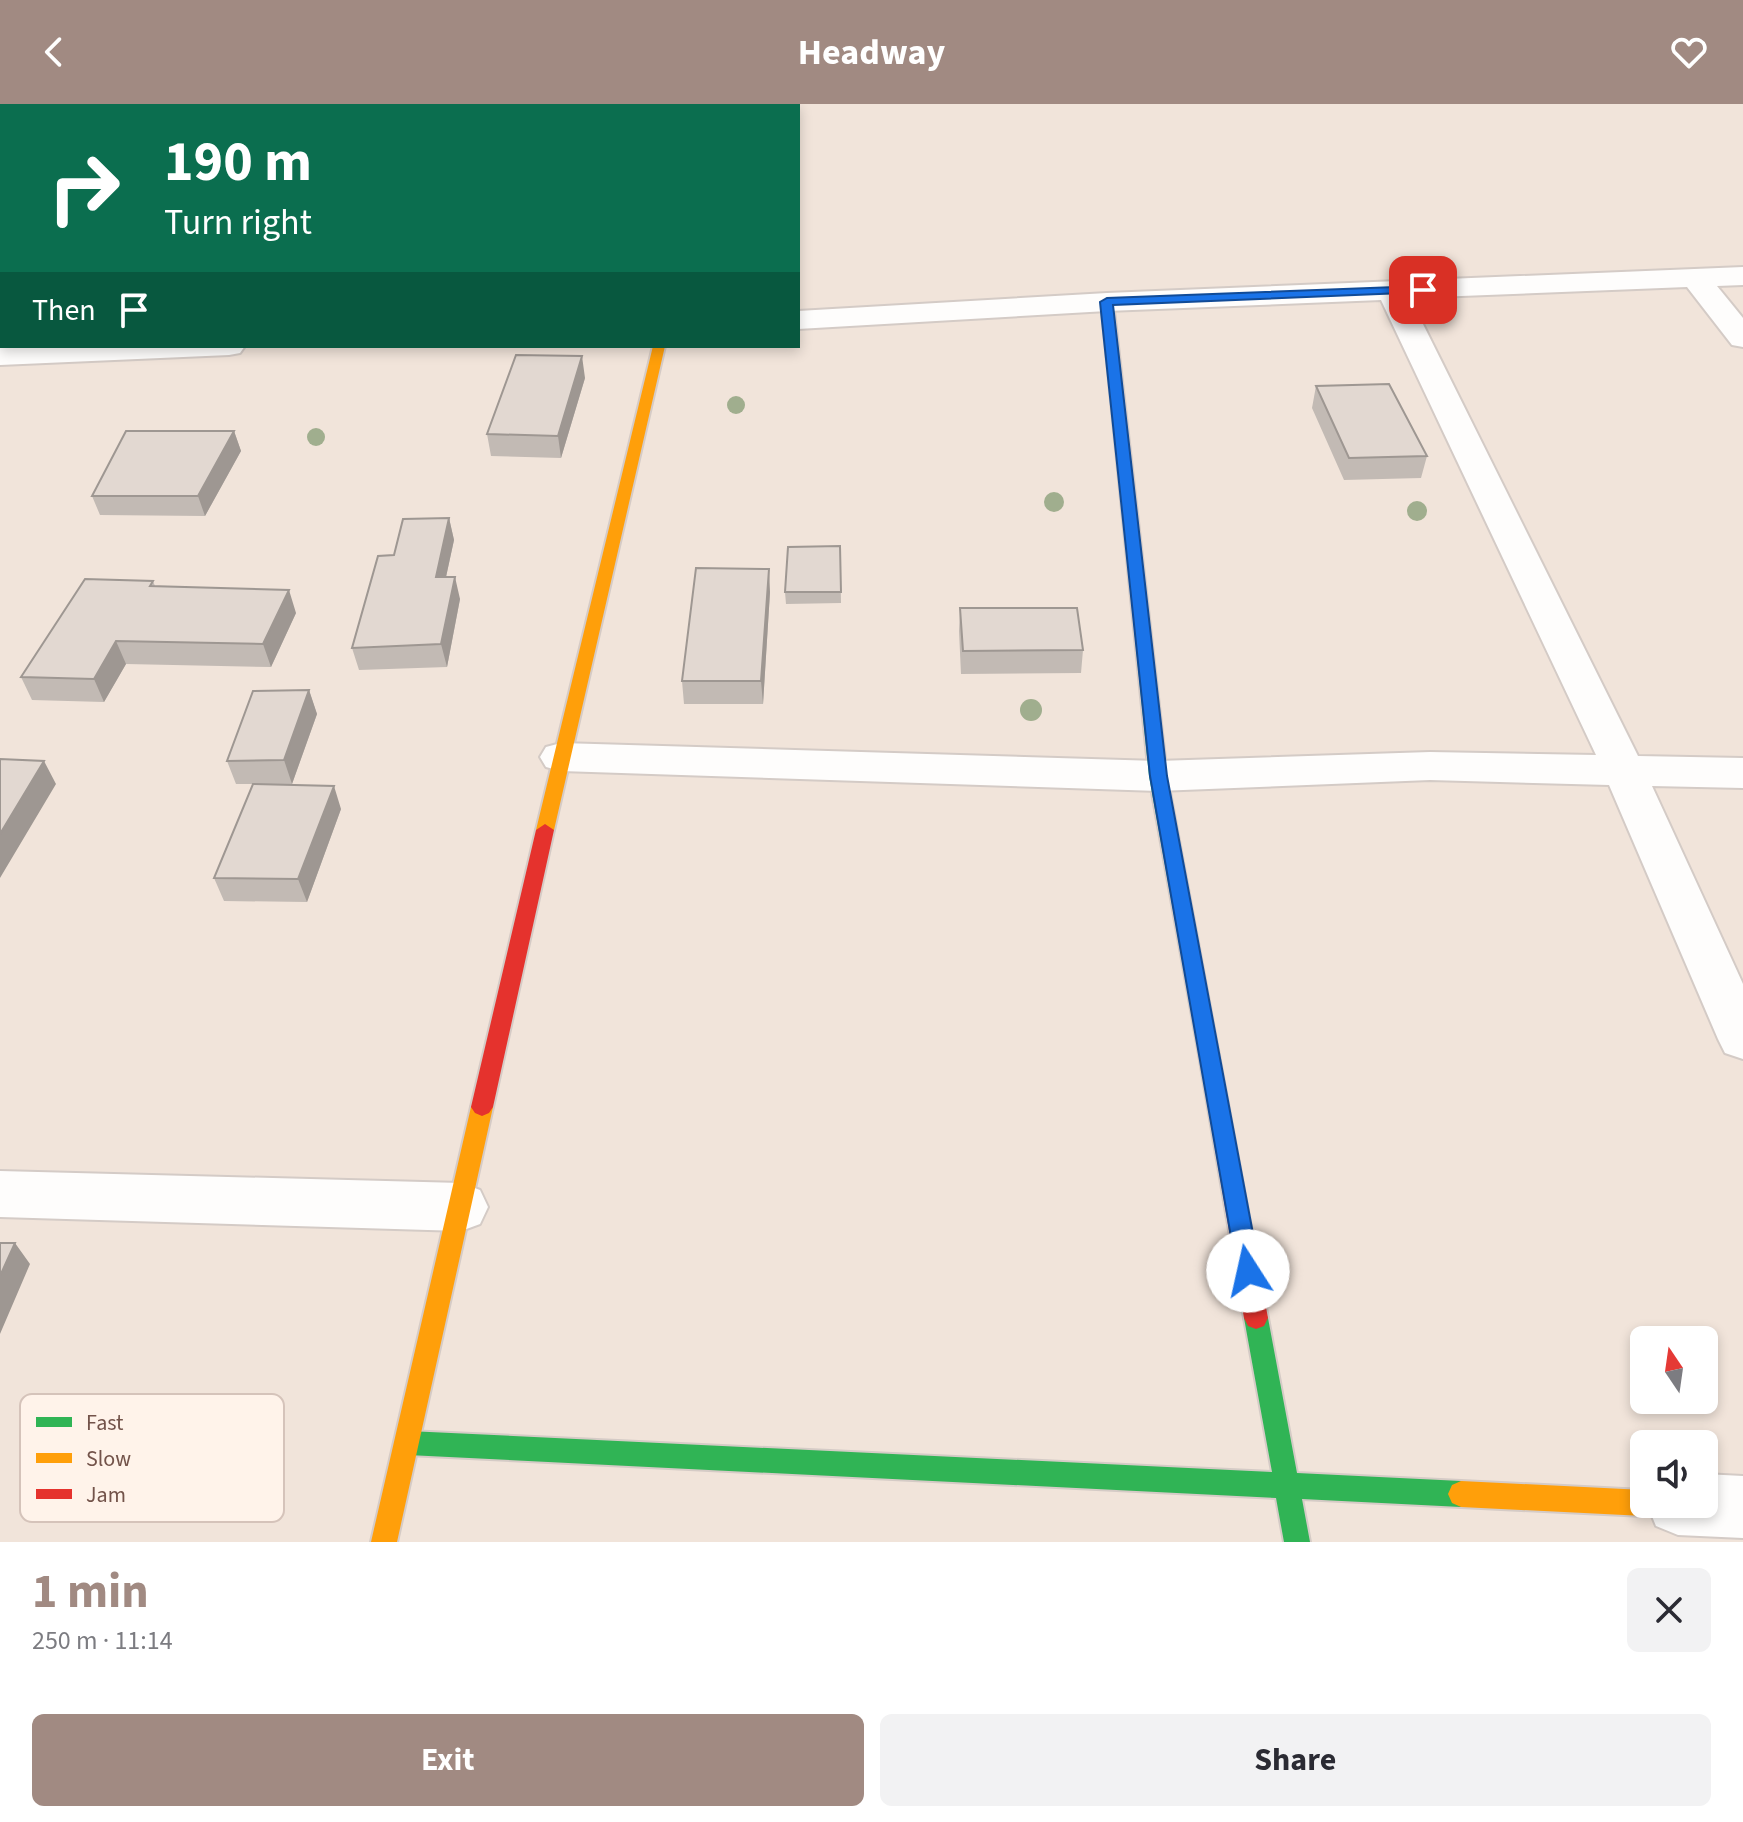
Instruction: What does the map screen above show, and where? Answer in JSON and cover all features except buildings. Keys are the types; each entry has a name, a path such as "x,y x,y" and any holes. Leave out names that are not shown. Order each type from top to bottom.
{"street":[{"path":"800,320 1107,302 1743,276"},
{"path":"1695,278 1743,338"},
{"path":"1392,291 1624,770 1743,1039"},
{"path":"1107,302 1158,776 1297,1542"},
{"path":"0,356 183,348"},
{"path":"384,1542 561,757 659,348"},
{"path":"561,757 1158,776 1430,766 1743,773"},
{"path":"0,1194 461,1207"},
{"path":"408,1443 1630,1502"},
{"path":"1718,1506 1743,1507"}],"shaded area":[{"path":"800,104 1743,104 1743,1542 0,1542 0,348 800,348"}],"traffic: fast":[{"path":"1107,302 1158,776 1209,1055"},
{"path":"1256,1318 1297,1542"},
{"path":"408,1443 1461,1494"}],"traffic: slow":[{"path":"545,830 659,348"},
{"path":"384,1542 482,1107"},
{"path":"1461,1494 1630,1502"}],"traffic: jam":[{"path":"482,1107 545,830"},
{"path":"1209,1055 1256,1318"}],"route":[{"path":"1248,1271 1158,776 1107,302 1423,290"}]}
